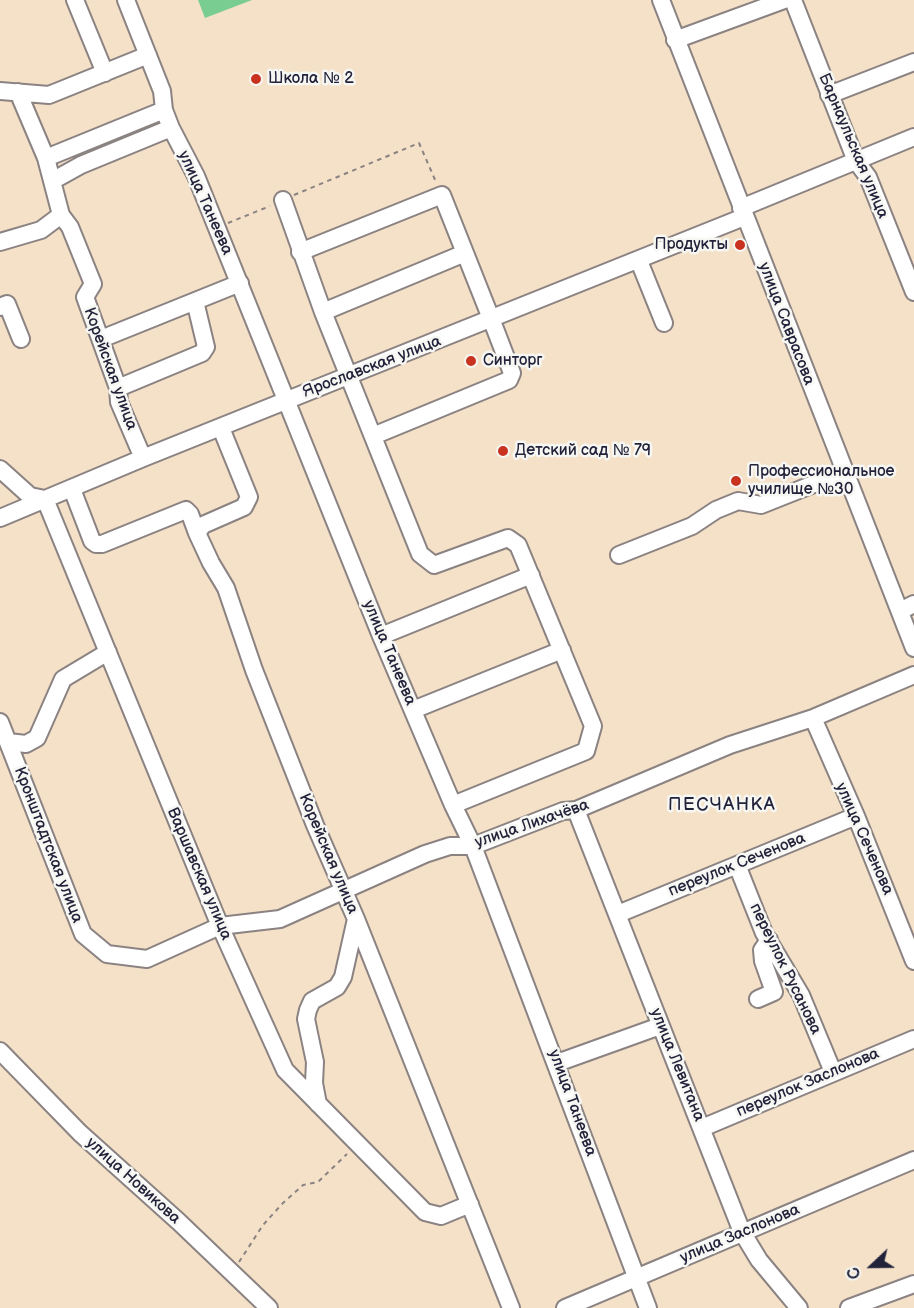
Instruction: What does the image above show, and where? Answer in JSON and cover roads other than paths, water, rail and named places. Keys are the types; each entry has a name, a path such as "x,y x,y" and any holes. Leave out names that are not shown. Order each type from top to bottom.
{"street":[{"path":"75,0 105,73"},
{"name":"улица Танеева","path":"126,0 162,91 164,110 171,128 196,176 381,636 453,805 473,846 648,1308"},
{"name":"улица Саврасова","path":"661,0 844,472 907,607 914,648"},
{"path":"675,40 784,0"},
{"name":"Барнаульская улица","path":"793,0 856,161 868,177 914,292"},
{"path":"0,91 49,95 148,55"},
{"path":"829,95 914,62"},
{"name":"Корейская улица","path":"18,92 54,180 61,215 70,227 93,284 85,297 101,339 102,350 118,388 119,402 143,458"},
{"path":"46,158 164,110"},
{"path":"54,180 81,165 171,128"},
{"name":"Ярославская улица","path":"0,518 143,458 639,261 856,161 914,137"},
{"path":"300,252 442,195 492,321 512,373 509,380 373,436"},
{"path":"283,200 323,312 420,554 434,565 508,538 518,545 593,726 586,751 453,805"},
{"path":"0,243 41,230 61,215"},
{"path":"323,312 465,253"},
{"path":"639,261 664,323"},
{"path":"101,339 240,283"},
{"path":"118,388 202,353 206,347 195,301"},
{"path":"0,307 7,304 21,339"},
{"path":"197,532 202,525 244,507 249,497 221,428"},
{"path":"0,469 30,496 45,499"},
{"path":"619,555 692,526 716,510 738,501 761,506 844,472"},
{"name":"Корейская улица","path":"72,489 92,541 96,544 102,544 186,510 190,514 211,563 226,588 287,755 356,919 512,1308"},
{"name":"Варшавская улица","path":"45,499 220,926 285,1070 425,1212 441,1216 470,1204"},
{"path":"381,636 531,574"},
{"path":"412,710 562,650"},
{"path":"8,742 26,744 37,738 63,680 108,652"},
{"name":"улица Лихачёва","path":"83,934 107,954 147,959 220,926 280,919 345,892 424,854 450,846 473,846 563,811 576,810 730,745 813,718 914,675"},
{"name":"улица Сеченова","path":"813,718 856,816 914,962"},
{"name":"Кронштадтская улица","path":"0,722 83,934"},
{"name":"улица Левитана","path":"576,810 742,1232 759,1260 798,1308"},
{"name":"переулок Сеченова","path":"618,914 856,816"},
{"name":"переулок Русанова","path":"737,865 769,940 801,995 833,1072"},
{"path":"318,1104 314,1083 315,1062 306,1019 312,1001 337,987 343,977 356,919"},
{"path":"758,999 774,992 763,961 762,950 769,940"},
{"path":"557,1063 660,1026"},
{"name":"переулок Заслонова","path":"702,1128 914,1039"},
{"name":"улица Новикова","path":"0,1051 80,1133 269,1308"},
{"name":"улица Заслонова","path":"565,1308 914,1160"},
{"path":"849,1308 914,1284"}],"place":[{"name":"Школа № 2","path":"256,79"},
{"name":"Продукты","path":"740,245"},
{"name":"Синторг","path":"471,361"},
{"name":"Детский сад № 79","path":"503,451"},
{"name":"Профессиональное училище №30","path":"736,481"}],"district":[{"name":"ПЕСЧАНКА","path":"722,805"}]}
